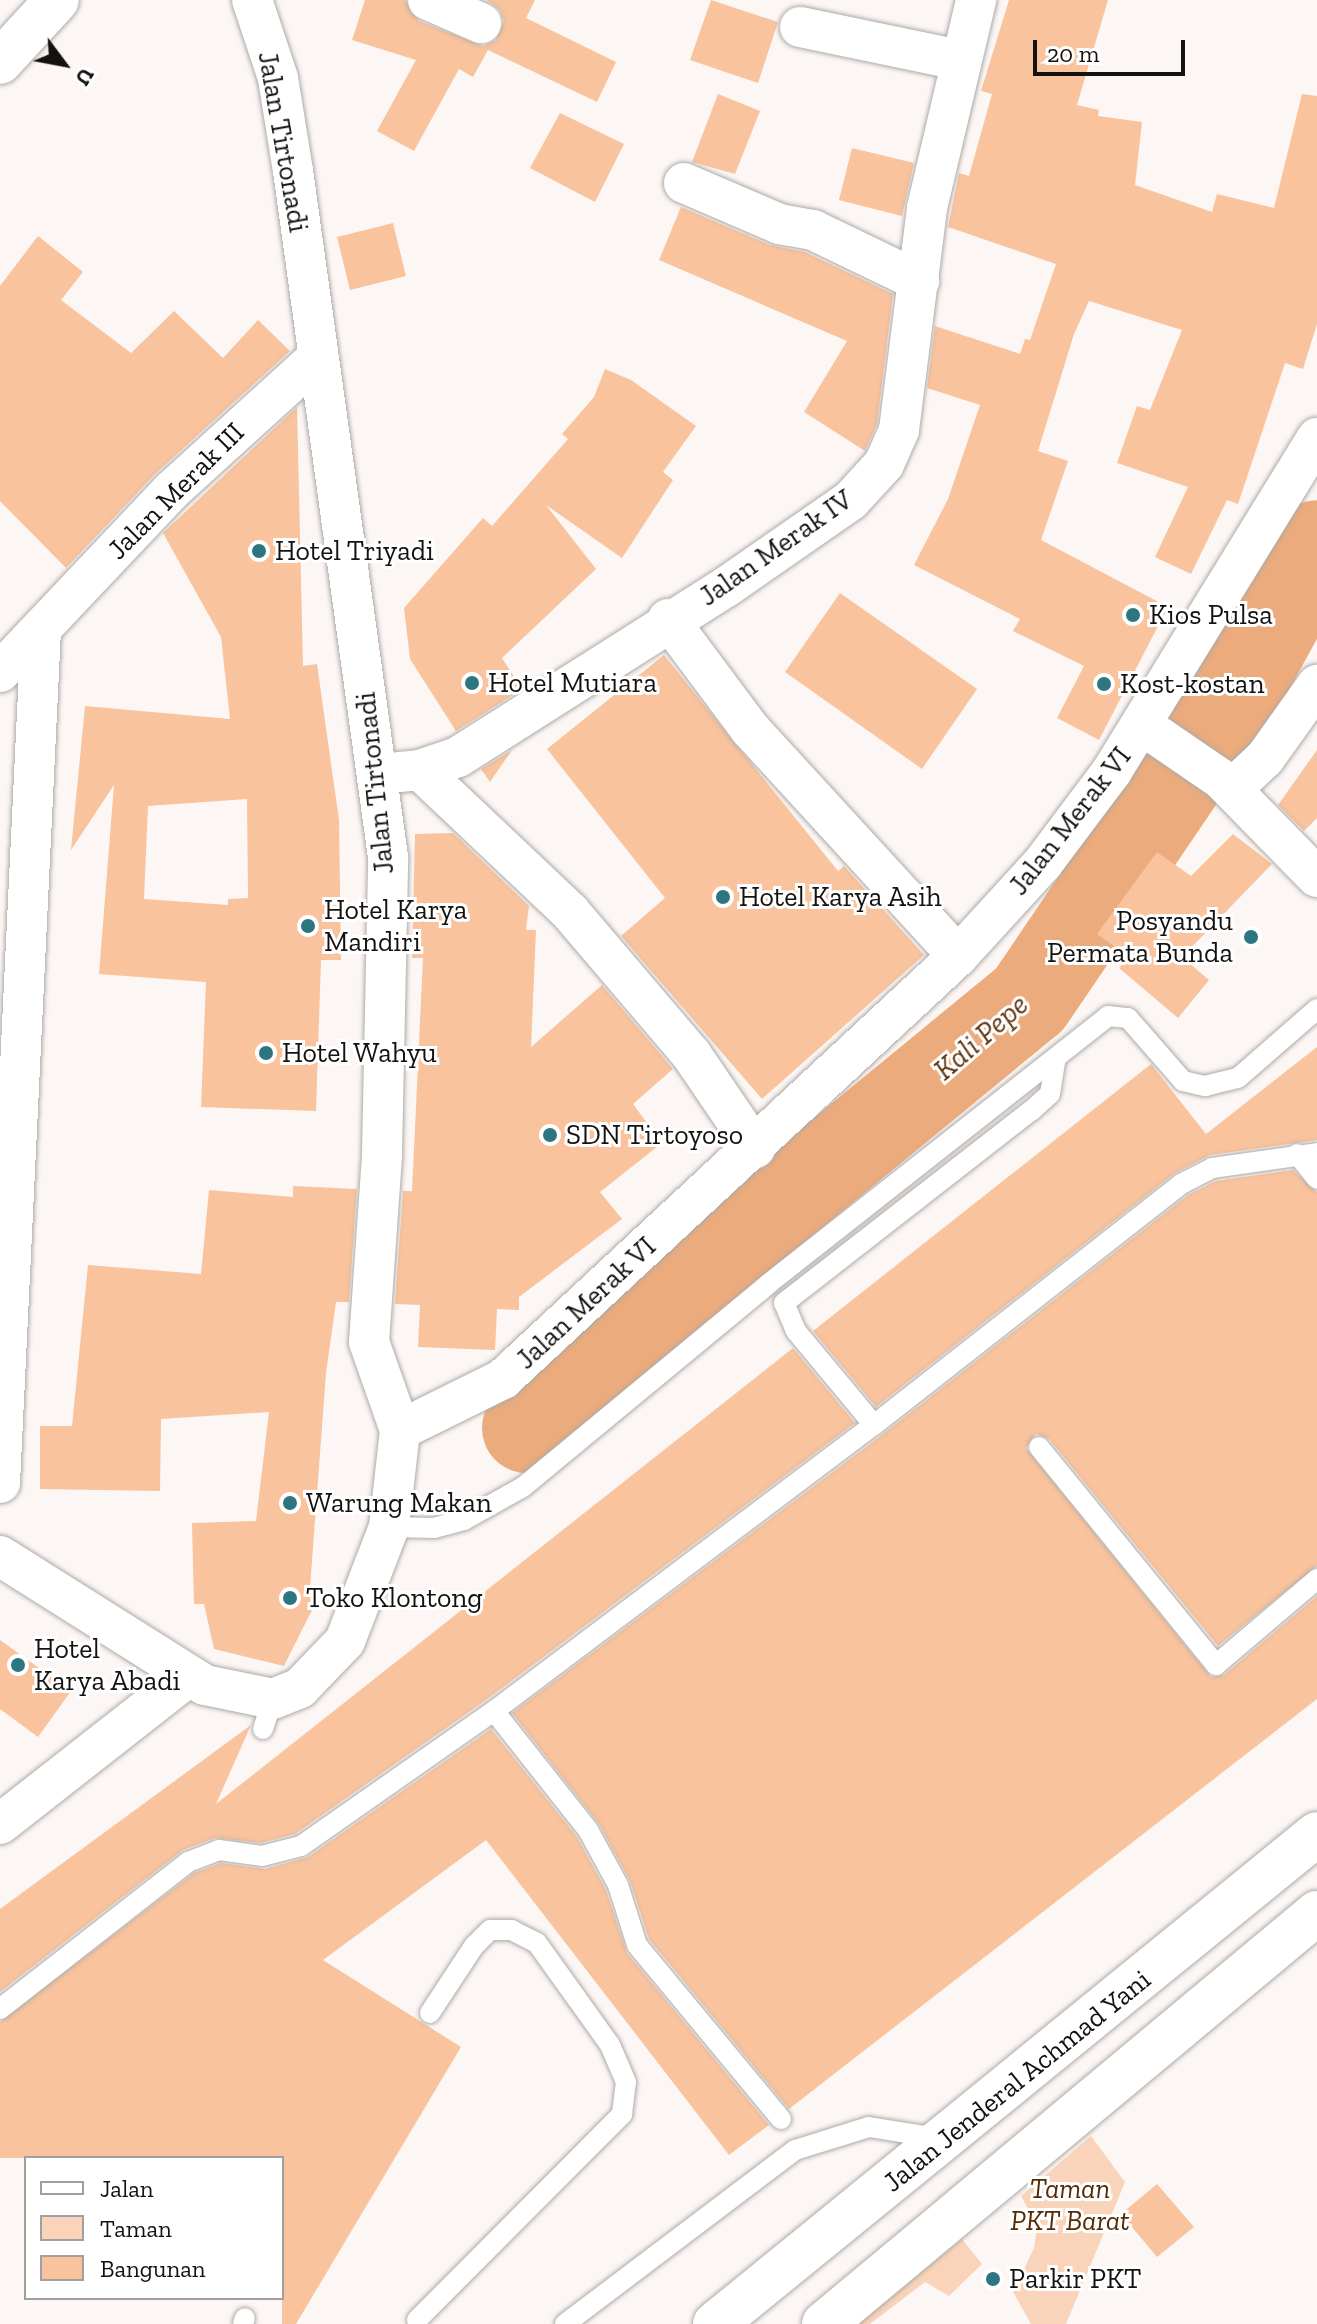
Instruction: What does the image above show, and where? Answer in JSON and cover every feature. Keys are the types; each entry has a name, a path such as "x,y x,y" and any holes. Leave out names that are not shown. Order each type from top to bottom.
{"main road":[{"path":"0,62 57,0"},
{"name":"Jalan Jenderal Achmad Yani","path":"715,2324 1317,1834"},
{"path":"824,2324 1317,1913"},
{"path":"946,2139 992,2186"}],"street":[{"name":"Jalan Tirtonadi","path":"189,1676 205,1685 279,1705 345,1641 389,1527 400,1430 369,1342 382,1154 388,857 278,78 252,0"},
{"path":"428,0 481,23"},
{"name":"Jalan Merak IV","path":"420,770 470,750 814,527 851,500 884,464 899,430 927,208 976,0"},
{"path":"800,27 960,60"},
{"path":"684,183 779,224 813,230 919,281"},
{"name":"Jalan Merak III","path":"0,672 171,491 316,359"},
{"name":"Jalan Merak VI","path":"400,1430 503,1379 958,956 1156,734 1317,438"},
{"path":"668,619 732,708 958,956"},
{"path":"0,1483 41,630"},
{"path":"1220,779 1265,758 1313,701"},
{"path":"1156,734 1220,779 1317,877"},
{"path":"376,774 420,770 570,912 691,1054 755,1148"},
{"path":"0,1556 189,1676 0,1824"}],"lane":[{"path":"389,1527 434,1528 464,1520 523,1487 768,1284 1108,1016 1128,1018 1183,1081 1205,1086 1238,1078 1317,1009"},
{"path":"874,1425 796,1331 784,1303 1050,1094 1056,1058"},
{"path":"0,2009 188,1862 219,1850 262,1856 301,1846 494,1711 874,1425 1181,1184 1212,1168 1307,1154 1317,1179"},
{"path":"1039,1447 1216,1665 1317,1579"},
{"path":"494,1711 588,1830 618,1885 637,1945 781,2119"},
{"path":"417,2320 622,2114 626,2082 610,2045 537,1943 512,1930 490,1930 474,1946 430,2013"},
{"path":"565,2324 795,2150 869,2127 946,2139"}],"green space":[{"name":"Taman PKT Barat","path":"1091,2136 1125,2182 1066,2324 1031,2324 1013,2292 1034,2248 1037,2226 1021,2196"},
{"path":"962,2239 982,2264 949,2296 925,2282 870,2324 853,2324"}],"building":[{"path":"365,0 405,0 419,21 483,46 495,41 504,21 499,9 486,0 535,0 526,18 616,62 597,102 488,50 473,77 459,69 414,151 377,131 416,60 352,40"},
{"path":"711,0 778,22 758,83 690,60"},
{"path":"1009,0 1108,0 1077,105 1099,110 1098,116 1142,122 1135,185 1212,212 1217,194 1274,208 1302,94 1317,96 1317,324 1303,369 1285,363 1238,504 1227,500 1191,574 1155,557 1188,487 1117,463 1137,406 1150,410 1182,330 1089,301 1074,334 1038,451 1068,461 1041,540 1168,607 1099,740 1057,718 1084,666 1013,631 1020,619 914,565 948,499 980,405 927,388 935,326 1020,354 1025,339 1030,340 1056,264 948,227 959,173 969,176 992,94 981,91"},
{"path":"718,94 760,111 735,174 692,162"},
{"path":"560,113 624,144 595,202 530,168"},
{"path":"852,148 914,163 902,216 839,200"},
{"path":"681,207 770,245 805,252 893,294 877,424 865,451 804,412 847,341 659,260"},
{"path":"393,223 406,276 350,290 337,237"},
{"path":"38,236 83,272 61,300 131,353 174,311 223,358 258,320 290,351 155,474 66,568 0,501 0,286"},
{"path":"605,369 631,380 696,426 663,472 673,480 622,558 546,505 596,569 502,658 522,689 456,731 410,659 404,608 483,518 492,526 568,439 562,434 594,397"},
{"path":"297,407 303,666 317,664 339,820 341,960 321,960 316,1111 201,1107 206,982 99,974 114,785 71,850 85,706 230,719 221,637 163,533","holes":["247,799 248,898 228,899 228,905 144,899 148,806"]},
{"path":"840,593 977,689 922,769 785,672"},
{"path":"664,655 838,871 844,866 924,955 762,1099 621,936 665,898 547,749"},
{"path":"512,750 490,782 481,769"},
{"path":"1317,750 1317,818 1304,831 1278,805"},
{"path":"453,833 529,906 526,930 536,930 531,1047 602,985 673,1069 633,1104 662,1143 600,1192 622,1219 519,1297 519,1310 497,1309 495,1350 418,1347 420,1305 395,1304 403,1191 412,1191 423,958 412,958 415,834"},
{"path":"1233,834 1272,864 1182,957 1209,980 1178,1018 1119,968 1129,957 1097,934 1157,852 1191,876"},
{"path":"1317,1047 1317,1140 1210,1155 1175,1173 876,1407 813,1331 1151,1064 1206,1134"},
{"path":"1293,1170 1317,1192 1317,1566 1218,1646 1049,1439 1036,1434 1026,1448 1211,1677 1224,1675 1317,1596 1317,1699 789,2109 649,1939 630,1881 599,1824 512,1713 882,1435 1188,1195 1216,1181"},
{"path":"293,1186 357,1189 349,1302 336,1302 326,1373 310,1588 322,1590 284,1666 214,1649 204,1604 194,1604 192,1523 256,1521 269,1412 161,1419 160,1491 40,1489 40,1426 72,1426 88,1265 201,1274 209,1190 293,1197"},
{"path":"793,1348 855,1423 486,1700 295,1834 261,1843 215,1838 183,1850 0,1992 0,1909 251,1725 216,1804"},
{"name":"Hotel Karya Abadi","path":"0,1640 71,1691 38,1737 0,1709"},
{"path":"491,1729 577,1837 606,1890 627,1953 769,2125 729,2155 486,1840 323,1960 461,2047 296,2324 282,2324 284,2156 0,2158 0,2022 194,1873 221,1863 265,1869 308,1857"},
{"path":"1157,2184 1194,2227 1157,2257 1121,2214"}],"waterway":[{"name":"Kali Pepe","path":"527,1428 667,1297 1029,1000 1230,704 1317,545"}],"place":[{"name":"Hotel Triyadi","path":"259,551"},
{"name":"Kios Pulsa","path":"1133,615"},
{"name":"Hotel Mutiara","path":"472,683"},
{"name":"Kost-kostan","path":"1104,684"},
{"name":"Hotel Karya Asih","path":"723,897"},
{"name":"Hotel Karya Mandiri","path":"308,926"},
{"name":"Posyandu Permata Bunda","path":"1251,937"},
{"name":"Hotel Wahyu","path":"266,1053"},
{"name":"SDN Tirtoyoso","path":"550,1135"},
{"name":"Warung Makan","path":"290,1503"},
{"name":"Toko Klontong","path":"290,1598"},
{"name":"Hotel Karya Abadi","path":"18,1665"},
{"name":"Parkir PKT","path":"993,2279"}]}
